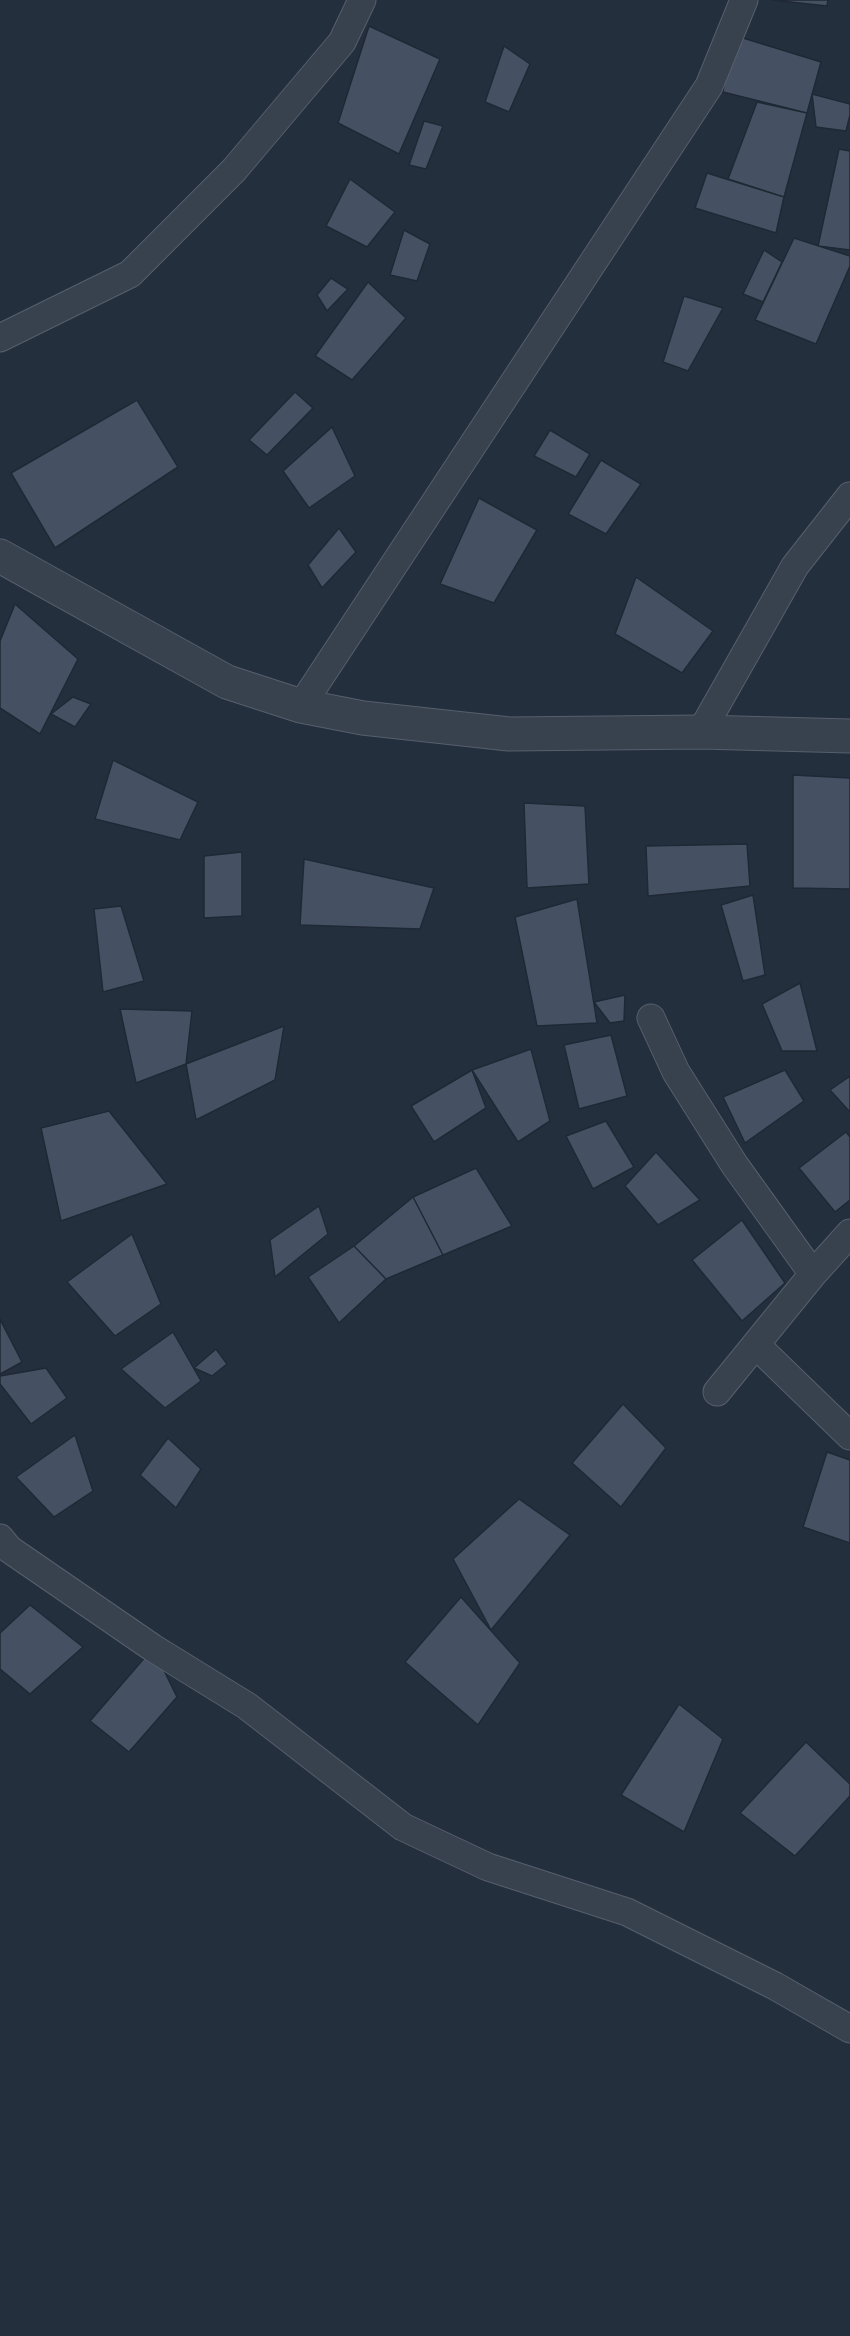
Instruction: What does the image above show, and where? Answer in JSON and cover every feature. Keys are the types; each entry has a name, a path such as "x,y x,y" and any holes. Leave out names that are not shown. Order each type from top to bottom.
{"street":[{"path":"0,338 130,274 242,161 342,42 362,0"},
{"path":"301,706 709,86 744,0"},
{"path":"701,732 795,566 850,496"},
{"path":"0,556 227,682 301,706 363,718 509,734 701,732 850,736"},
{"path":"651,1018 676,1072 734,1164 813,1274"},
{"path":"717,1392 813,1274 850,1233"},
{"path":"756,1345 850,1436"},
{"path":"0,1538 9,1549 153,1648 247,1706 403,1827 488,1867 627,1912 775,1986 850,2029"}],"building":[{"path":"772,0 828,0 827,6"},
{"path":"369,26 440,59 399,154 338,123"},
{"path":"730,34 821,62 807,113 723,92"},
{"path":"504,46 530,64 509,112 485,102"},
{"path":"812,94 850,104 846,131 816,127"},
{"path":"757,102 807,113 784,197 728,179"},
{"path":"424,121 443,126 426,169 409,165"},
{"path":"839,149 850,151 850,250 818,246"},
{"path":"707,173 784,197 776,233 695,208"},
{"path":"350,179 395,212 367,247 326,226"},
{"path":"404,230 430,244 417,281 390,275"},
{"path":"794,238 850,256 850,266 816,344 755,320"},
{"path":"764,250 782,262 763,302 743,294"},
{"path":"331,278 348,289 327,311 317,295"},
{"path":"368,282 406,318 352,380 315,356"},
{"path":"684,296 723,308 688,371 663,362"},
{"path":"295,392 313,408 267,455 249,440"},
{"path":"137,400 178,467 55,548 11,473"},
{"path":"332,427 355,476 309,508 283,471"},
{"path":"550,430 590,454 576,477 534,456"},
{"path":"601,460 641,484 606,534 568,514"},
{"path":"479,498 537,530 494,603 440,584"},
{"path":"339,528 356,552 322,588 308,565"},
{"path":"636,577 713,631 682,673 615,634"},
{"path":"15,604 78,659 40,734 0,708 0,641"},
{"path":"73,697 91,704 75,727 51,714"},
{"path":"113,760 198,802 180,840 95,819"},
{"path":"793,775 850,778 850,889 793,888"},
{"path":"524,803 585,806 589,884 527,888"},
{"path":"747,844 750,886 648,896 646,846"},
{"path":"242,852 242,916 204,918 204,856"},
{"path":"304,859 434,888 420,929 300,925"},
{"path":"753,895 765,975 743,981 721,905"},
{"path":"577,899 597,1023 537,1026 515,917"},
{"path":"121,906 144,981 103,992 94,909"},
{"path":"800,983 817,1051 782,1051 762,1004"},
{"path":"625,995 624,1021 610,1023 594,1002"},
{"path":"120,1009 192,1011 186,1064 136,1083"},
{"path":"284,1026 275,1080 196,1120 186,1064"},
{"path":"611,1035 627,1096 579,1109 564,1045"},
{"path":"531,1049 550,1121 518,1142 472,1070"},
{"path":"472,1070 486,1108 434,1142 411,1106"},
{"path":"785,1070 804,1101 745,1143 723,1097"},
{"path":"850,1076 850,1112 830,1090"},
{"path":"109,1111 167,1184 61,1221 41,1128"},
{"path":"606,1121 634,1167 593,1189 566,1136"},
{"path":"846,1132 850,1137 850,1200 835,1212 799,1168"},
{"path":"656,1152 700,1200 658,1225 625,1186"},
{"path":"476,1168 512,1226 443,1255 413,1197"},
{"path":"413,1197 443,1255 386,1279 354,1246"},
{"path":"319,1206 328,1234 275,1277 270,1240"},
{"path":"742,1220 785,1283 742,1321 692,1260"},
{"path":"132,1234 161,1304 115,1336 67,1282"},
{"path":"354,1246 386,1279 339,1323 308,1277"},
{"path":"0,1319 22,1362 0,1374"},
{"path":"173,1332 201,1381 165,1408 121,1369"},
{"path":"216,1349 227,1364 212,1376 194,1368"},
{"path":"46,1368 67,1398 31,1424 0,1384 0,1376"},
{"path":"623,1404 666,1448 621,1507 572,1463"},
{"path":"75,1435 93,1491 54,1517 16,1477"},
{"path":"168,1438 201,1469 176,1508 140,1475"},
{"path":"827,1452 850,1460 850,1543 803,1527"},
{"path":"519,1499 570,1535 491,1630 453,1559"},
{"path":"461,1597 520,1663 478,1725 405,1662"},
{"path":"30,1605 83,1647 30,1694 0,1669 0,1633"},
{"path":"153,1648 177,1697 129,1752 90,1721"},
{"path":"679,1704 723,1739 684,1832 621,1795"},
{"path":"806,1742 850,1784 850,1796 795,1856 740,1813"}]}
